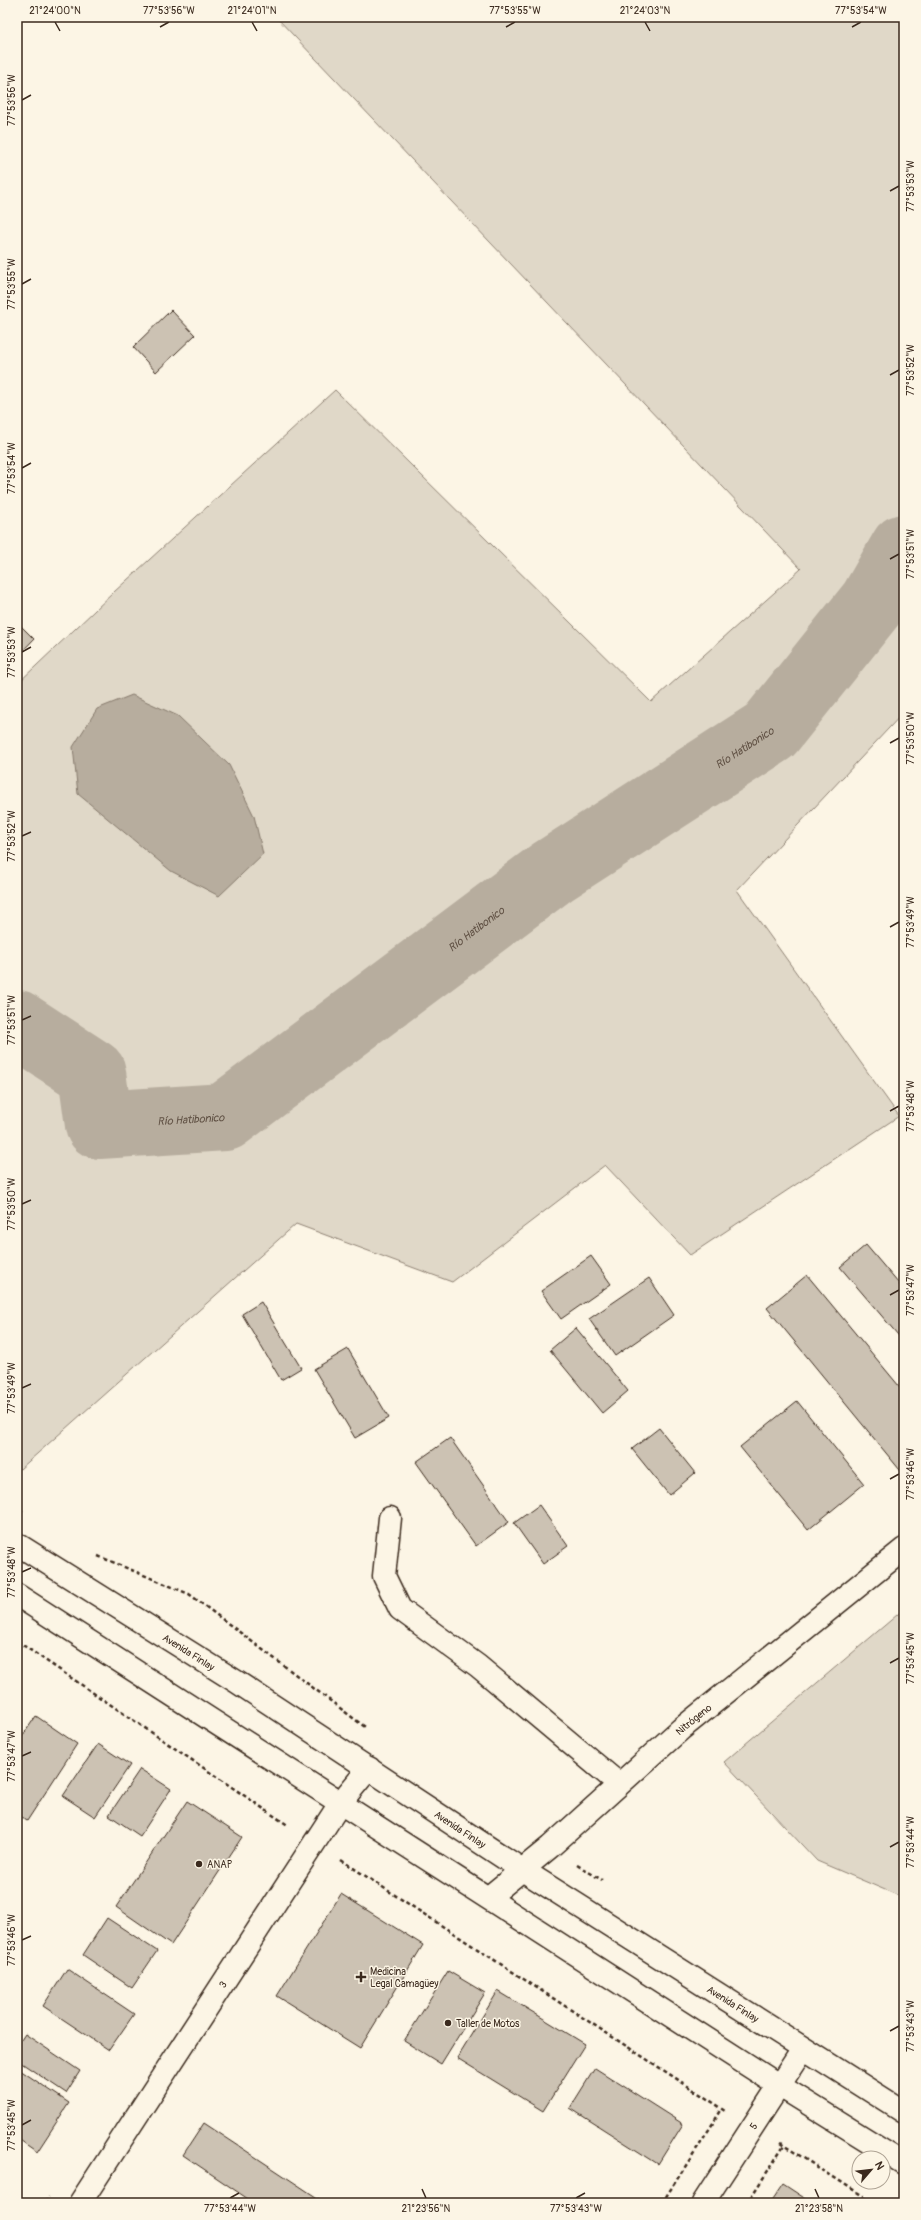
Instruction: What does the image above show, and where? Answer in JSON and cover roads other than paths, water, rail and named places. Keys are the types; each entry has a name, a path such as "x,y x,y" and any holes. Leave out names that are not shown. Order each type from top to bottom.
{"main road":[{"path":"390,1518 384,1576 400,1609 478,1666 619,1784"},
{"name":"Avenida Finlay","path":"17,1544 369,1768 521,1869 904,2112"},
{"name":"Nitrógeno","path":"489,1897 521,1869 550,1847 681,1729 904,1549"},
{"path":"17,1595 489,1897 780,2086 904,2163"},
{"name":"3","path":"80,2203 341,1802 369,1768"},
{"name":"5","path":"703,2203 752,2125 780,2086 803,2049"}],"waterway":[{"name":"Río Hatibonico","path":"17,1024 92,1073 99,1125 225,1117 552,872 770,731 873,602 904,548"}],"place":[{"name":"ANAP","path":"199,1864"},
{"name":"Medicina Legal Camagüey","path":"361,1977"},
{"name":"Taller de Motos","path":"448,2023"}]}
